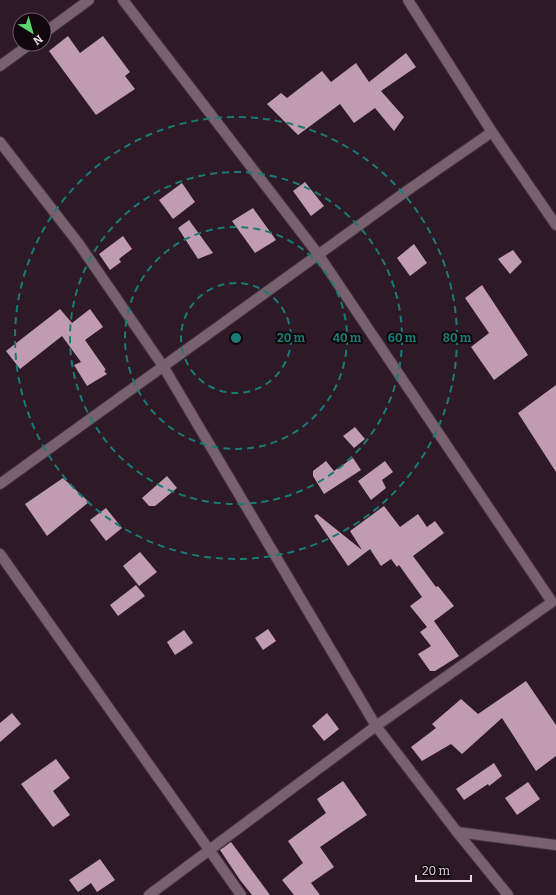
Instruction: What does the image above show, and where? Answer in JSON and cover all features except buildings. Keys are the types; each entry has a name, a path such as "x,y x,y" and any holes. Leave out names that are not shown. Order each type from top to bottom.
{"street":[{"path":"52,27 89,0"},
{"path":"123,0 318,254 554,605 376,726 149,895"},
{"path":"408,0 492,132 556,225"},
{"path":"0,66 19,52"},
{"path":"0,484 318,254 492,132"},
{"path":"0,142 78,244 163,366 376,726 508,895"},
{"path":"0,554 241,895"},
{"path":"458,832 556,845"}]}
